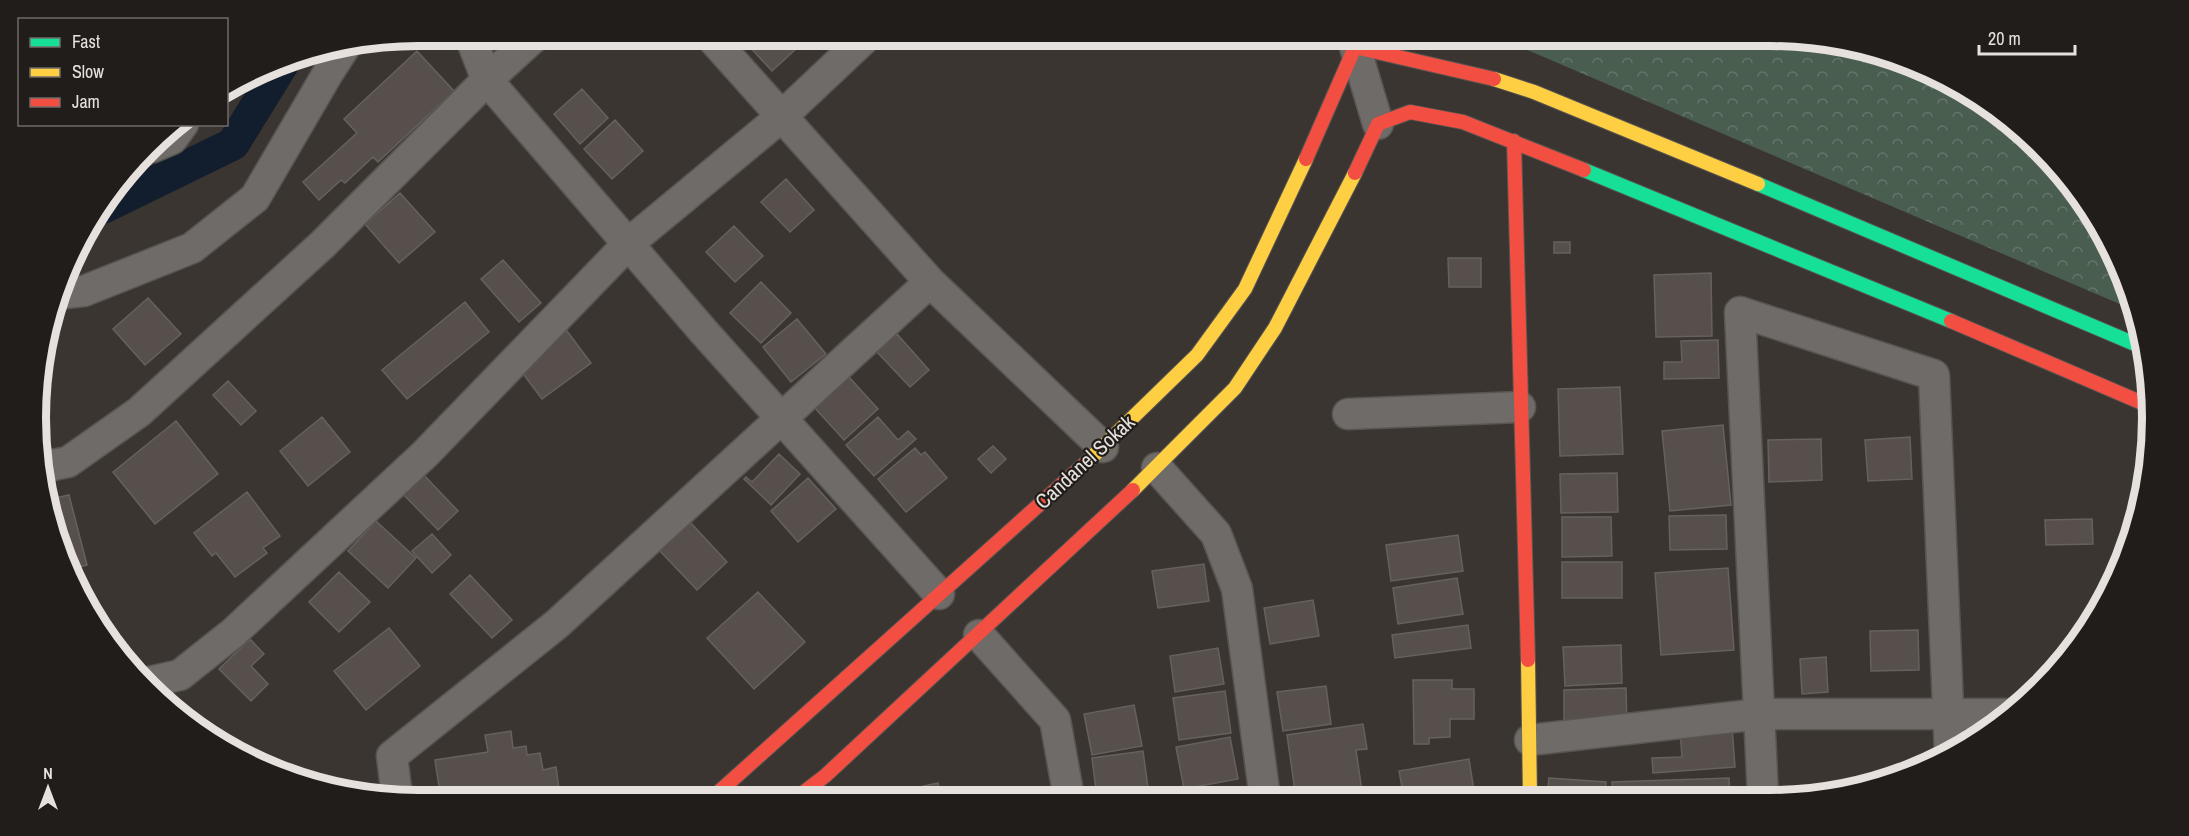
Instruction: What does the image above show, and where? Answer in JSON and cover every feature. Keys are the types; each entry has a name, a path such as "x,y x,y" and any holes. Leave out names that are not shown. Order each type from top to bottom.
{"main road":[{"name":"Candanel Sokak","path":"721,790 1103,447 1197,355 1245,289 1318,134 1356,46"},
{"path":"1376,46 1481,75 1534,93 1886,237 2135,344"},
{"path":"807,790 825,776 979,635 1157,468 1235,388 1275,328 1330,224 1378,124 1410,112 1463,122 1514,141 1860,282 2142,403"},
{"path":"1514,141 1530,790"}],"street":[{"path":"474,46 487,80 780,418 939,594"},
{"path":"50,466 68,462 140,412 323,244 524,46"},
{"path":"719,46 930,282 1103,447"},
{"path":"155,681 180,675 234,633 425,454 629,243 781,117 856,46"},
{"path":"1359,46 1378,124"},
{"path":"69,292 84,291 192,248 255,198 339,55"},
{"path":"396,789 392,756 557,624 930,282"},
{"path":"1763,790 1740,312 1934,375 1950,744"},
{"path":"1348,414 1520,407"},
{"path":"1157,468 1216,534 1237,589 1264,790"},
{"path":"979,635 1055,720 1068,790"},
{"path":"1530,740 1760,714 1996,714"}],"green space":[{"path":"1518,46 1795,47 1867,59 1913,75 1957,96 1977,109 2034,155 2066,192 2093,232 2125,306"}],"building":[{"path":"749,46 799,46 772,71"},
{"path":"417,51 454,91 378,162 373,157 345,183 341,180 319,200 303,182 357,133 344,119"},
{"path":"582,89 608,118 580,144 554,114"},
{"path":"615,120 643,151 612,179 584,149"},
{"path":"786,179 814,210 790,232 761,202"},
{"path":"400,193 435,232 399,263 365,224"},
{"path":"734,226 763,256 735,282 706,252"},
{"path":"1554,242 1570,242 1570,253 1554,253"},
{"path":"1448,258 1481,258 1481,287 1449,287"},
{"path":"503,260 541,303 519,322 481,279"},
{"path":"1711,273 1712,336 1656,337 1654,275"},
{"path":"761,282 791,313 761,343 730,313"},
{"path":"148,298 181,334 145,365 113,329"},
{"path":"465,302 489,332 407,399 382,370"},
{"path":"797,319 826,354 791,382 763,347"},
{"path":"567,331 591,363 542,399 518,367"},
{"path":"897,334 929,370 910,387 877,352"},
{"path":"1718,340 1719,378 1664,379 1664,362 1682,362 1681,341"},
{"path":"849,377 878,409 844,440 814,407"},
{"path":"228,381 256,411 241,425 213,395"},
{"path":"1620,387 1623,454 1560,456 1558,389"},
{"path":"322,417 350,452 308,486 280,451"},
{"path":"878,417 898,440 908,431 916,439 874,476 846,445"},
{"path":"176,421 218,474 155,524 113,472"},
{"path":"1723,425 1731,505 1670,511 1662,431"},
{"path":"1910,437 1912,479 1868,481 1865,440"},
{"path":"1821,439 1822,480 1769,482 1768,440"},
{"path":"993,446 1006,459 991,473 978,459"},
{"path":"915,448 921,455 925,452 947,478 906,512 878,479"},
{"path":"779,454 800,474 771,505 744,479 746,477 752,482"},
{"path":"421,472 458,511 438,530 401,492"},
{"path":"1617,473 1618,512 1561,513 1560,474"},
{"path":"808,478 836,509 798,542 771,511"},
{"path":"247,492 280,536 263,548 267,553 235,577 216,553 212,556 194,533"},
{"path":"69,495 87,565 78,567 66,537 56,498"},
{"path":"1726,515 1727,549 1670,550 1669,516"},
{"path":"1562,517 1611,517 1612,556 1562,557"},
{"path":"2092,519 2093,544 2046,545 2045,520"},
{"path":"376,521 416,558 388,588 348,551"},
{"path":"690,522 727,562 697,590 659,550"},
{"path":"432,534 451,555 432,573 412,551"},
{"path":"1458,535 1463,571 1391,581 1386,545"},
{"path":"1562,562 1622,562 1622,598 1562,598"},
{"path":"1204,564 1209,601 1158,608 1152,571"},
{"path":"1728,568 1734,650 1661,655 1655,573"},
{"path":"339,572 370,602 339,632 309,602"},
{"path":"470,575 512,620 492,638 450,594"},
{"path":"1457,578 1463,614 1398,624 1393,588"},
{"path":"758,592 805,642 754,689 707,638"},
{"path":"1313,600 1319,636 1270,644 1264,608"},
{"path":"1468,625 1471,648 1395,658 1392,635"},
{"path":"389,628 420,666 366,710 334,671"},
{"path":"1918,630 1919,670 1871,671 1870,631"},
{"path":"250,639 264,654 251,666 268,684 251,701 219,669"},
{"path":"1621,645 1622,683 1565,686 1563,647"},
{"path":"1218,648 1224,684 1175,692 1170,656"},
{"path":"1826,657 1828,692 1802,694 1800,659"},
{"path":"1413,680 1452,680 1452,689 1474,689 1474,719 1450,719 1450,737 1429,738 1429,744 1414,744"},
{"path":"1326,686 1331,724 1283,731 1277,692"},
{"path":"1626,688 1627,727 1564,729 1564,690"},
{"path":"1225,691 1231,733 1179,740 1173,698"},
{"path":"1134,705 1142,746 1092,755 1084,714"},
{"path":"1363,724 1367,749 1356,750 1362,790 1295,790 1287,735"},
{"path":"1732,726 1735,767 1653,773 1652,758 1682,757 1680,730"},
{"path":"511,731 513,748 526,746 527,755 540,753 543,770 556,767 559,790 440,790 435,760 488,752 485,735"},
{"path":"1230,737 1238,779 1184,789 1176,747"},
{"path":"1143,751 1148,790 1096,790 1092,758"},
{"path":"1469,759 1474,790 1403,790 1399,771"},
{"path":"1549,778 1606,782 1605,790 1548,790"},
{"path":"1729,778 1730,790 1613,790 1612,782"},
{"path":"938,783 940,790 920,790 919,787"}],"waterway":[{"path":"117,201 233,144 275,75"}],"traffic: fast":[{"path":"1584,170 1951,321"},
{"path":"1758,184 2135,344"}],"traffic: slow":[{"path":"1494,79 1534,92 1758,184"},
{"path":"1089,460 1197,355 1245,289 1306,159"},
{"path":"1133,490 1235,388 1275,328 1355,173"},
{"path":"1528,660 1530,790"}],"traffic: jam":[{"path":"1306,159 1355,47 1494,79"},
{"path":"1355,173 1378,124 1410,112 1463,122 1584,170"},
{"path":"1514,141 1528,660"},
{"path":"1951,321 2142,403"},
{"path":"721,790 1089,460"},
{"path":"807,790 825,776 1133,490"}]}
